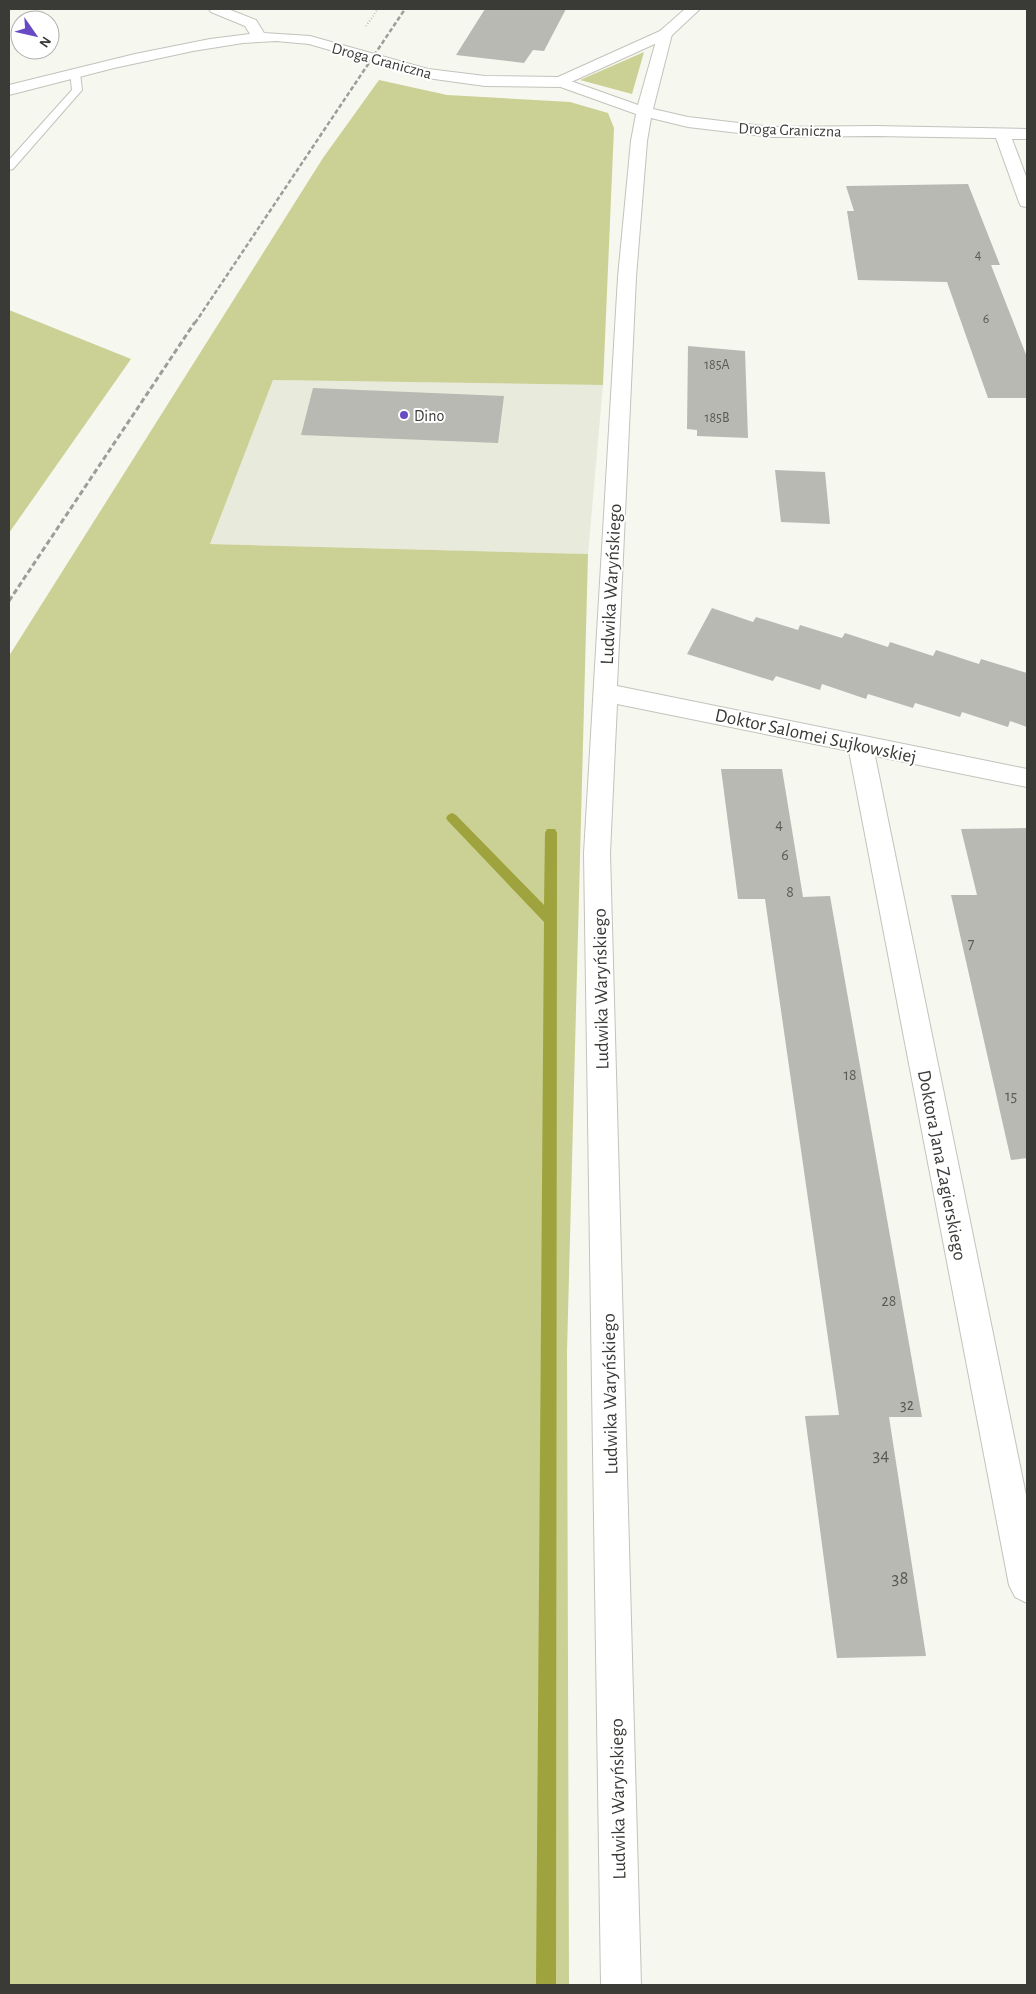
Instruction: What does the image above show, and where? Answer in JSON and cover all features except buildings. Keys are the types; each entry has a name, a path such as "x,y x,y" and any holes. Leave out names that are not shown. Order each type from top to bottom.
{"street":[{"path":"216,9 251,23 259,37"},
{"path":"665,34 693,9"},
{"name":"Droga Graniczna","path":"560,82 665,34"},
{"name":"Ludwika Waryńskiego","path":"621,1985 597,854 627,277 639,141 644,112 665,34"},
{"name":"Droga Graniczna","path":"9,90 137,57 230,39 290,37 310,40 427,74 485,81 560,82 644,112 688,122 772,132 875,131 1027,134"},
{"path":"1003,135 1027,202"},
{"name":"Doktor Salomei Sujkowskiej","path":"605,696 621,695 1027,778"},
{"name":"Doktora Jana Zagierskiego","path":"860,744 1027,1585"}],"lane":[{"path":"9,167 77,90 75,73"}],"shaded area":[{"path":"273,380 603,385 588,554 210,544"}],"green space":[{"path":"644,52 632,94 580,80"},
{"path":"379,80 447,95 570,102 608,113 614,128 603,385 273,380 210,544 588,554 567,1351 569,1985 9,1985 9,656 323,158"},
{"path":"9,310 131,359 9,533"}],"waterway":[{"path":"452,818 551,921"},
{"path":"551,833 551,921"},
{"path":"546,1985 551,921"}],"railway":[{"path":"195,323 405,9"},
{"path":"9,601 195,322"}],"place":[{"name":"Dino","path":"404,415"}]}
